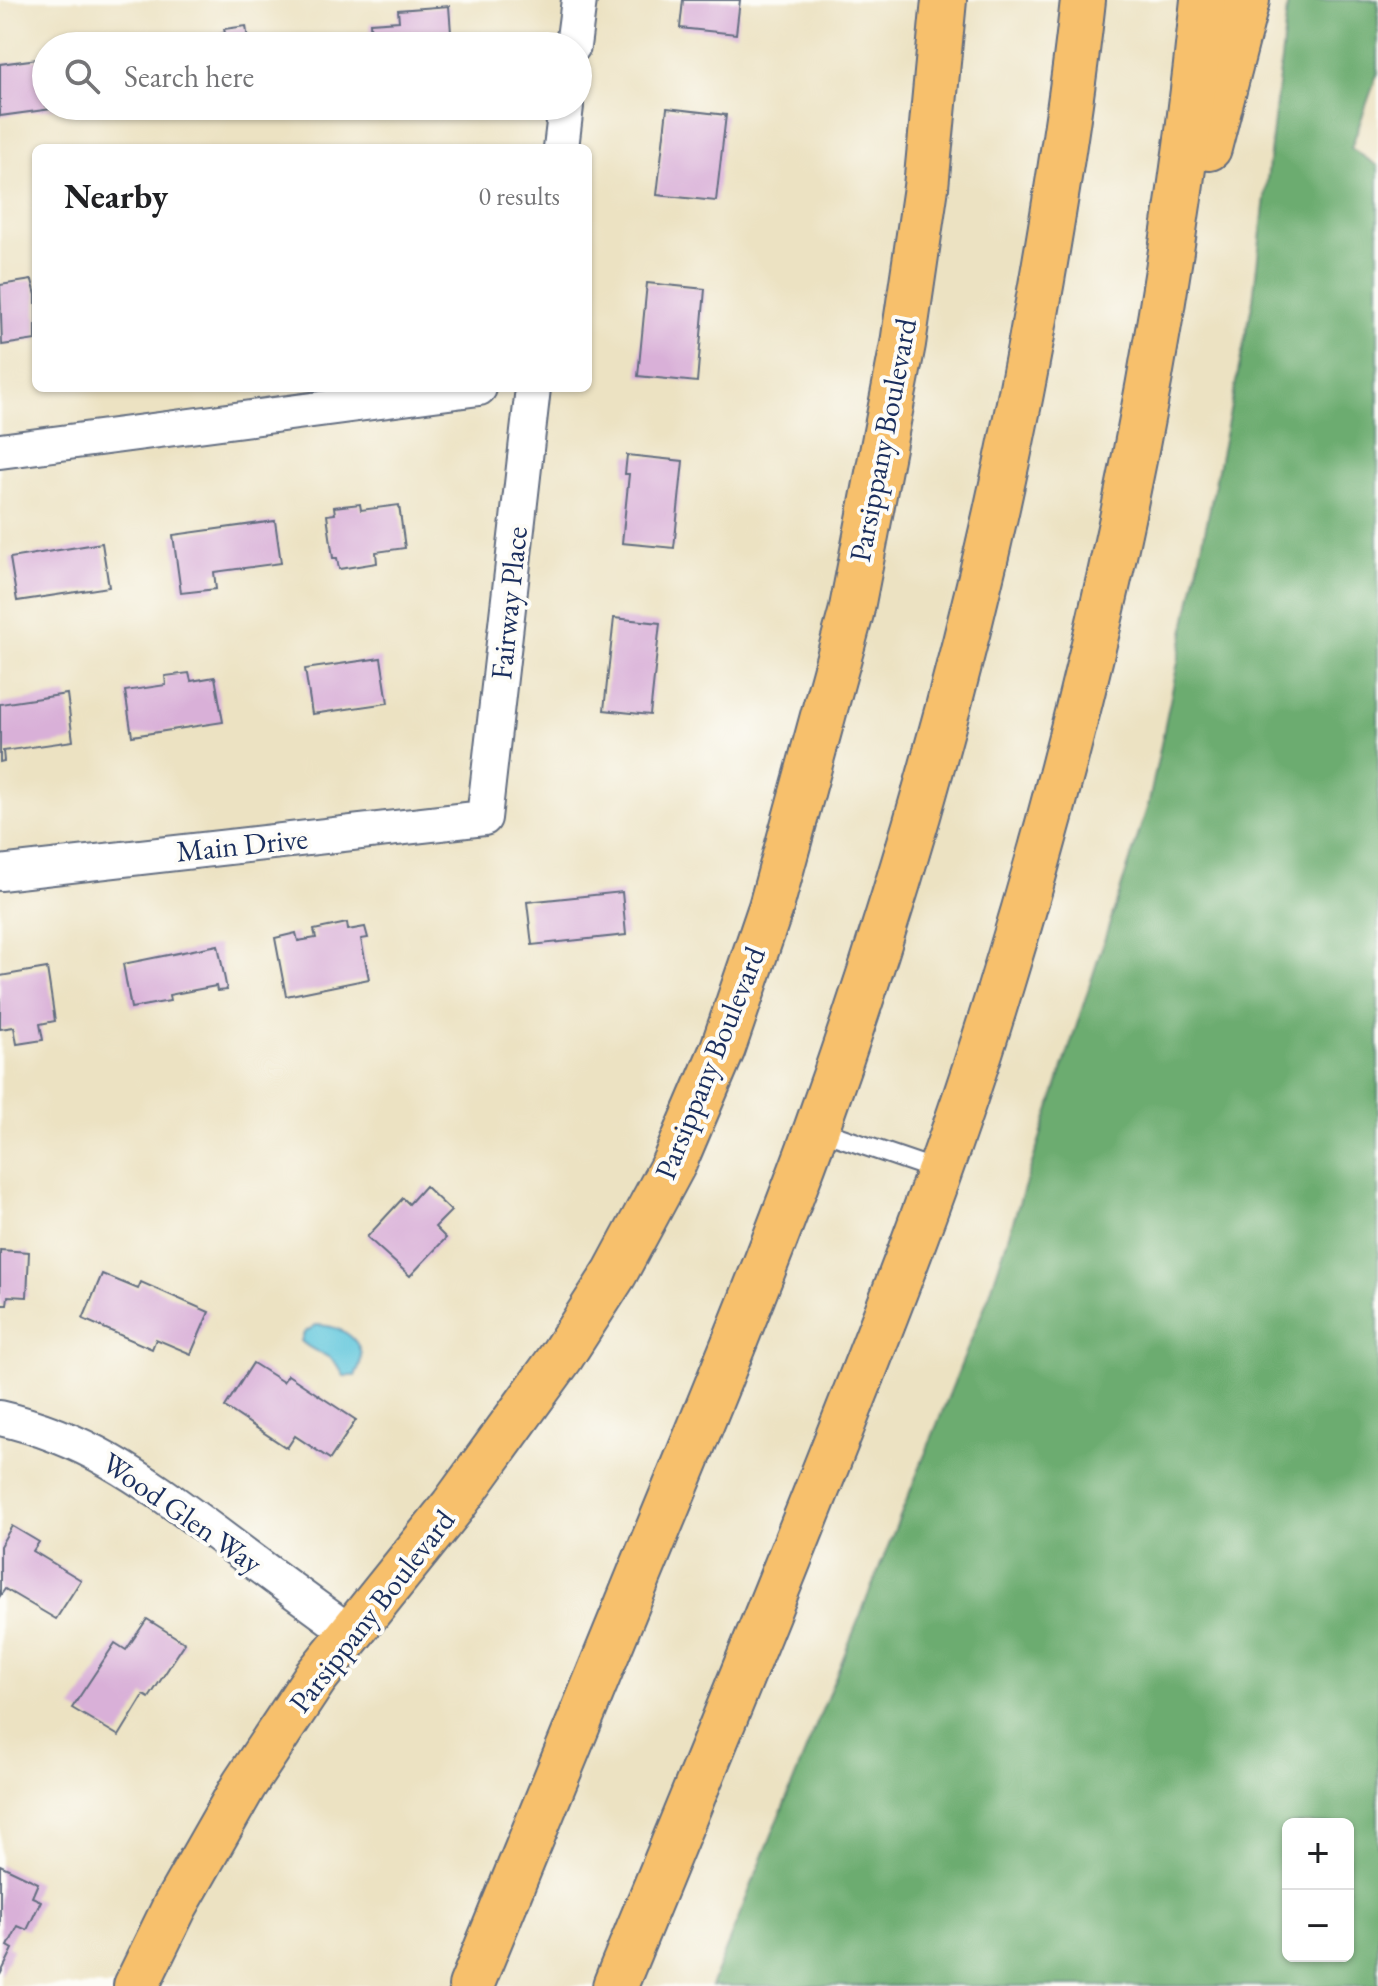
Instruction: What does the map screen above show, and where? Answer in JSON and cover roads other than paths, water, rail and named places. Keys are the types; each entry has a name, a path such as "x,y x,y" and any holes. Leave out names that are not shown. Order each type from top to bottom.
{"main road":[{"name":"Parsippany Boulevard","path":"136,1986 175,1906 244,1785 315,1678 453,1506 561,1357 607,1285 674,1163 723,1048 771,907 851,613 903,344 926,187 944,0"},
{"path":"471,1986 698,1433 816,1129 919,814 1000,499 1058,184 1083,0"},
{"path":"615,1986 878,1337 995,1007 1042,849 1085,690 1121,527 1178,201 1203,0"},
{"path":"1152,363 1247,0"}],"street":[{"path":"575,32 579,0"},
{"path":"561,144 564,120"},
{"path":"0,451 449,392"},
{"name":"Fairway Place","path":"484,818 533,392"},
{"name":"Main Drive","path":"0,873 484,818"},
{"name":"Wood Glen Way","path":"0,1418 34,1425 71,1439 115,1462 351,1633"}],"lane":[{"path":"816,1129 939,1171"}],"water":[{"path":"316,1325 337,1329 353,1339 361,1355 355,1376 344,1376 334,1362 301,1341 304,1333"}]}
